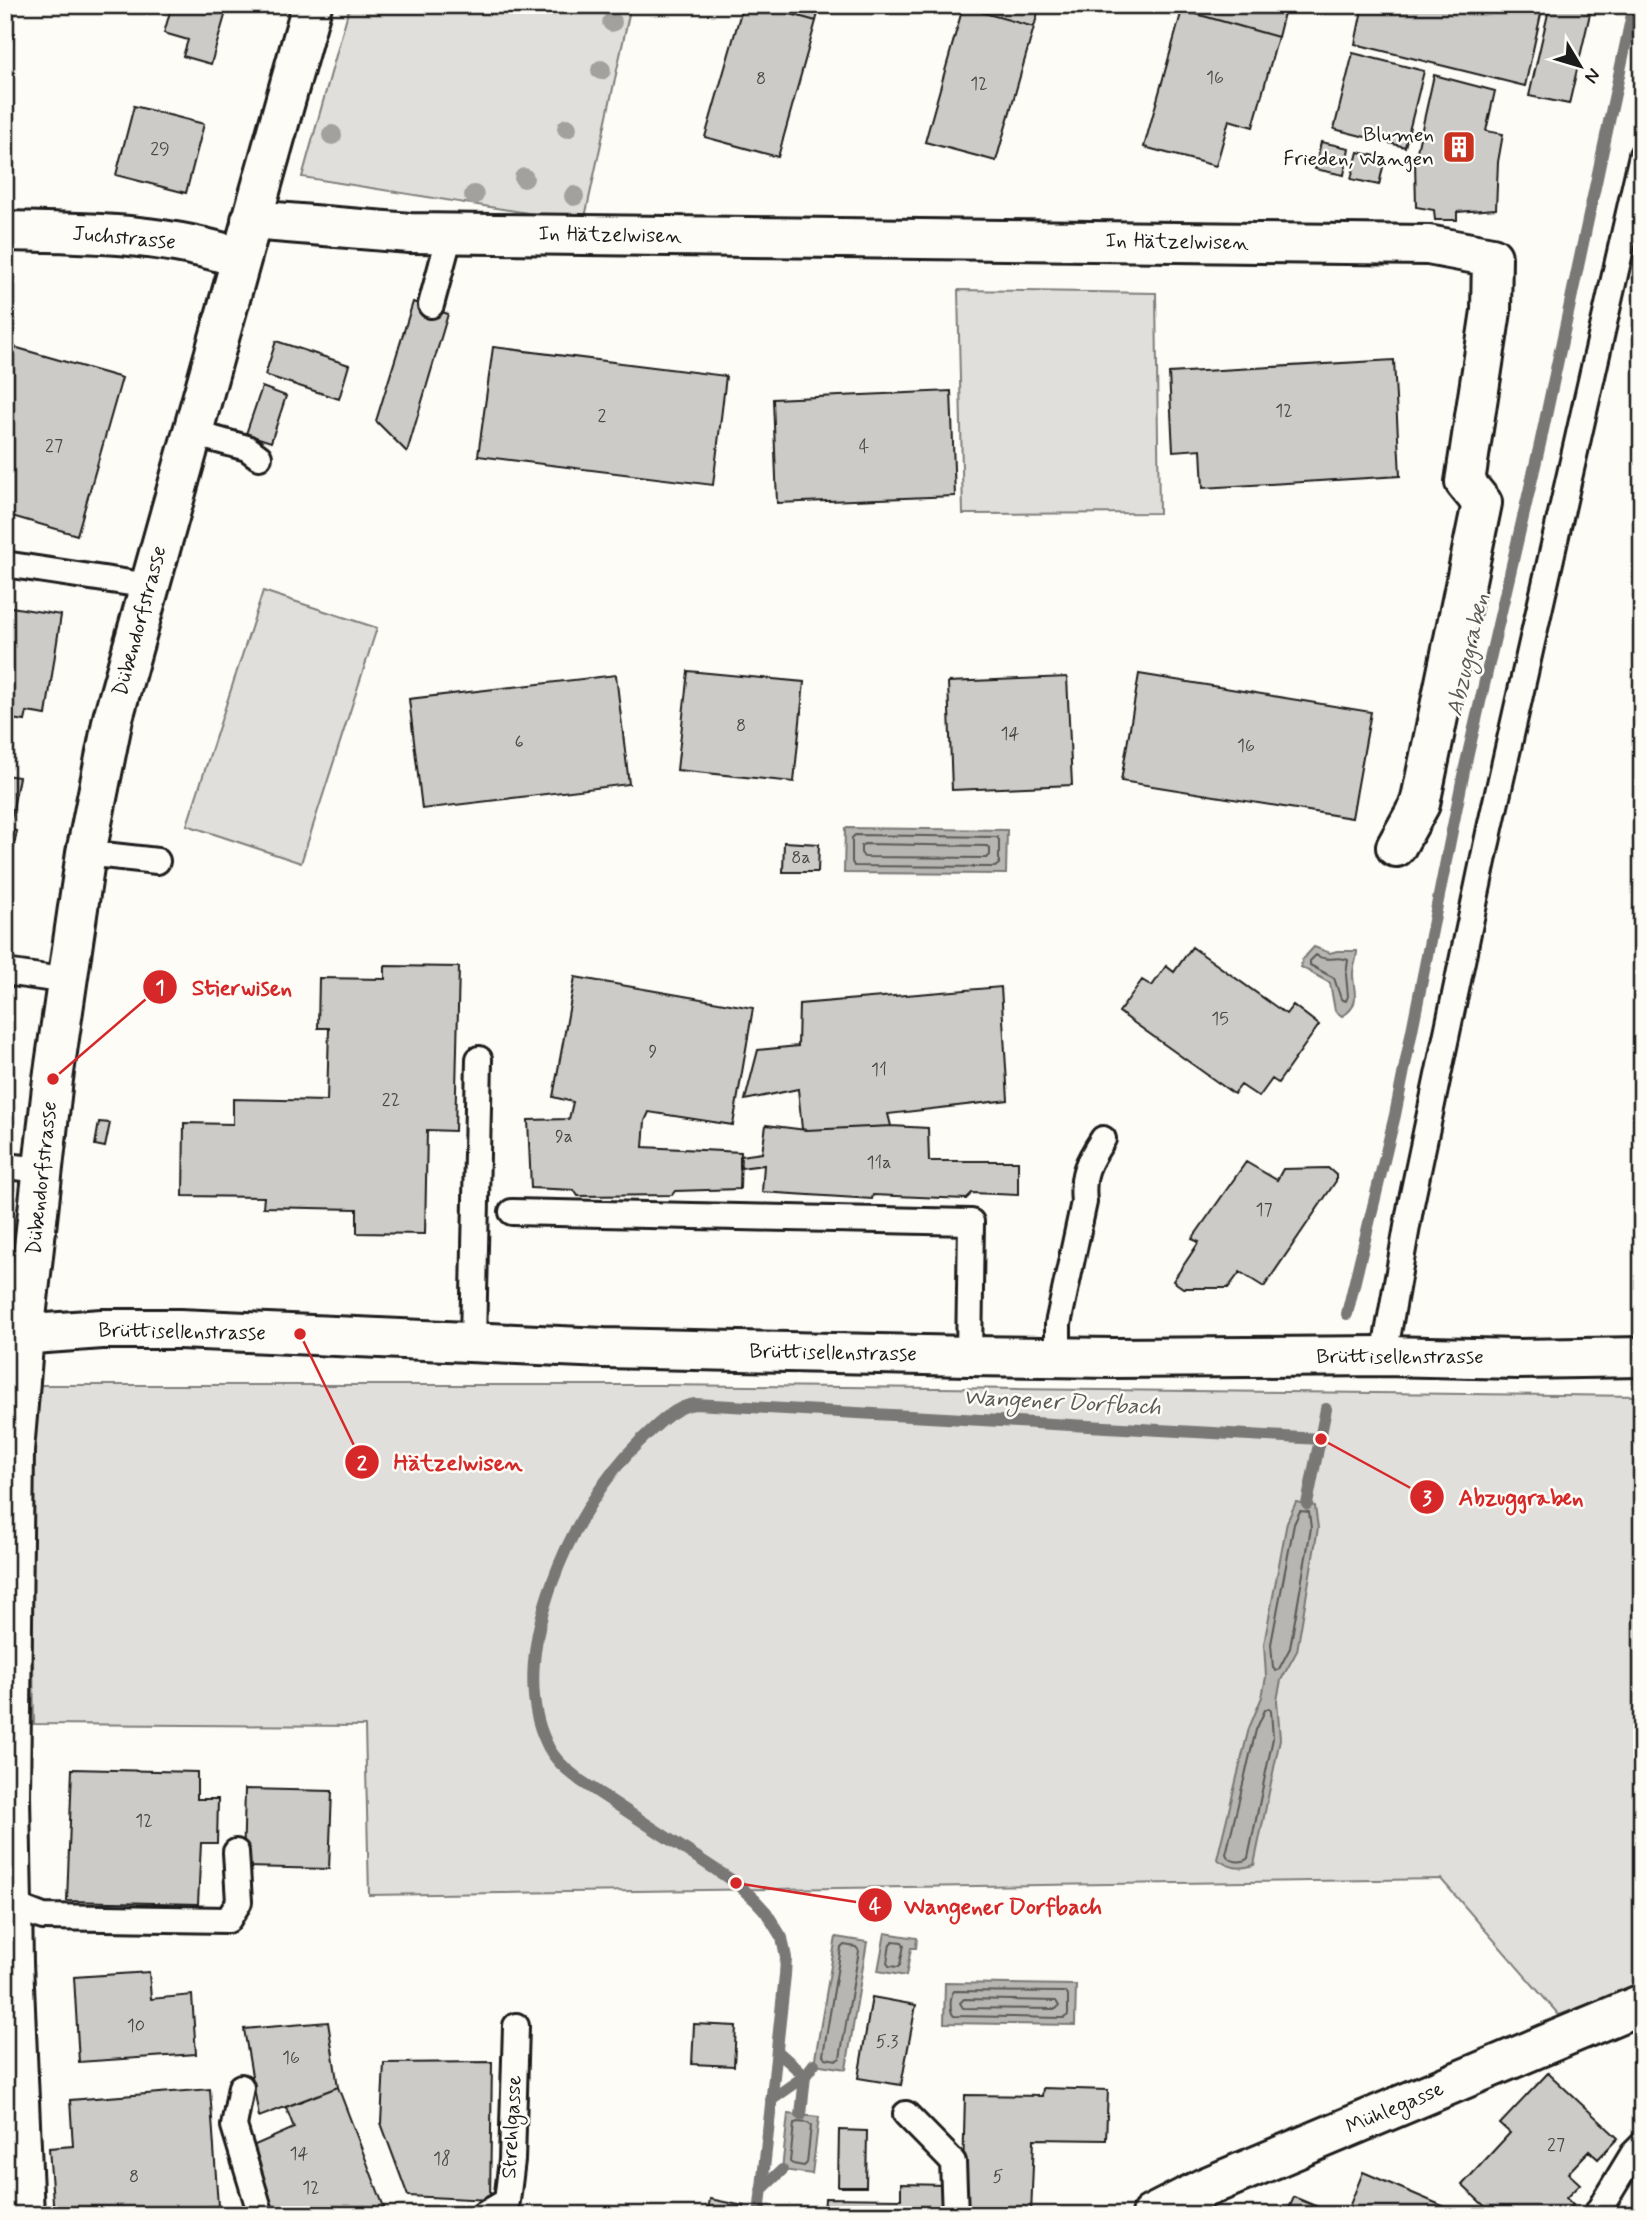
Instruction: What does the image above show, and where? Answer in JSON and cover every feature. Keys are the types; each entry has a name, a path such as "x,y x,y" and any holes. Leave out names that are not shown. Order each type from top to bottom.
{"street":[{"name":"Dübendorfstrasse","path":"24,2215 9,1888 15,1336 43,1170 86,853 113,718 312,5"},
{"name":"In Hätzelwisen","path":"251,220 450,234 1428,245 1492,257 1491,311 1465,482 1482,503 1420,804 1396,847"},
{"name":"Juchstrasse","path":"5,231 134,235 216,250 240,258"},
{"name":"Brüttisellenstrasse","path":"15,1336 102,1329 179,1329 604,1348 969,1356 1384,1356 1518,1359 1642,1357"},
{"name":"Mühlegasse","path":"1151,2215 1204,2188 1642,2004"}],"lane":[{"path":"1384,1356 1411,1204 1489,828 1642,155"},
{"path":"431,305 450,234"},
{"path":"192,433 247,448 260,457"},
{"path":"11,565 149,586"},
{"path":"86,853 156,860"},
{"path":"5,972 68,981"},
{"path":"473,1342 479,1059"},
{"path":"1058,1357 1058,1324 1084,1202 1082,1184 1089,1160 1103,1139"},
{"path":"5,1166 43,1170"},
{"path":"512,1212 971,1222 969,1356"},
{"path":"9,1888 43,1917 228,1920 239,1902 236,1852"},
{"name":"Strehlgasse","path":"483,2215 507,2201 512,2160 516,2026"},
{"path":"241,2087 234,2126 261,2215"},
{"path":"906,2114 953,2162 954,2215"},
{"path":"1596,2215 1633,2154 1642,2145"}],"shaded area":[{"path":"350,5 631,5 584,222 302,177"},
{"path":"958,290 1156,293 1159,513 963,514"},
{"path":"263,591 377,628 301,863 187,825"},
{"path":"29,1385 660,1385 1642,1396 1642,1984 1559,2015 1441,1879 369,1895 365,1726 34,1724"}],"water":[{"path":"845,828 1007,830 1006,874 844,873"},
{"path":"1314,947 1330,953 1357,951 1353,974 1354,1002 1342,1016 1335,1011 1330,983 1301,967 1302,960"},
{"path":"1296,1502 1315,1506 1318,1528 1297,1651 1281,1680 1277,1700 1280,1739 1254,1865 1235,1867 1217,1859 1249,1728 1262,1697 1266,1677 1264,1644 1287,1522"},
{"path":"885,1933 917,1938 916,1948 911,1948 906,1976 878,1971"},
{"path":"836,1937 867,1942 846,2069 814,2064"},
{"path":"945,1983 1076,1985 1075,2025 944,2023"},
{"path":"788,2114 819,2117 812,2174 782,2170"}],"building":[{"path":"172,5 228,5 211,64 183,56 188,40 164,33"},
{"path":"743,5 758,5 816,21 778,157 705,137"},
{"path":"758,5 820,5 816,21"},
{"path":"963,5 1040,5 1034,27"},
{"path":"1183,5 1286,5 1278,37 1182,10"},
{"path":"1363,5 1543,5 1525,86 1355,44"},
{"path":"1550,5 1592,5 1569,104 1529,96"},
{"path":"963,7 1034,27 996,161 925,142"},
{"path":"1182,10 1278,37 1253,127 1229,120 1216,166 1144,147"},
{"path":"1353,53 1424,71 1405,147 1334,129"},
{"name":"Blumen Frieden, Wangen","path":"1434,75 1495,91 1486,131 1503,134 1498,162 1496,209 1457,212 1457,220 1435,220 1434,210 1416,207 1415,160"},
{"path":"134,106 204,124 186,193 116,175"},
{"path":"1321,142 1349,148 1344,175 1315,169"},
{"path":"1358,152 1385,158 1379,185 1351,179"},
{"path":"413,302 448,314 407,452 376,421"},
{"path":"5,317 14,320 7,345 122,378 77,535 5,514"},
{"path":"276,341 349,365 339,399 265,375"},
{"path":"493,347 726,376 713,485 478,456"},
{"path":"1394,360 1400,476 1203,488 1201,449 1173,451 1169,373"},
{"path":"262,387 286,396 271,442 246,434"},
{"path":"951,391 955,496 777,503 773,399"},
{"path":"5,606 61,615 46,715 27,712 25,721 5,718"},
{"path":"688,671 804,682 794,782 677,770"},
{"path":"1139,674 1371,712 1352,818 1121,781"},
{"path":"616,675 629,784 422,809 409,699"},
{"path":"1067,677 1072,785 952,790 948,682"},
{"path":"5,775 19,777 9,830 17,831 5,890"},
{"path":"784,842 819,844 818,872 783,872"},
{"path":"1192,947 1286,1014 1293,1005 1319,1025 1278,1083 1272,1079 1259,1097 1241,1085 1234,1094 1119,1012 1142,980 1152,986 1166,966 1174,972"},
{"path":"385,966 459,967 455,1131 427,1130 425,1234 357,1233 357,1209 263,1207 264,1197 183,1196 184,1123 233,1124 233,1099 327,1101 329,1028 318,1028 319,978 385,979"},
{"path":"575,977 753,1008 733,1125 649,1112 645,1121 643,1147 741,1152 740,1189 675,1191 672,1195 578,1196 574,1190 531,1188 528,1120 569,1119 573,1102 553,1097"},
{"path":"1001,987 1008,1100 888,1114 891,1126 806,1130 802,1129 798,1089 745,1100 758,1050 798,1046 799,1004"},
{"path":"99,1122 110,1123 105,1147 95,1145"},
{"path":"766,1125 806,1130 891,1126 928,1128 929,1161 1018,1161 1018,1195 972,1193 966,1199 873,1195 872,1199 762,1192 764,1165 740,1168 740,1156 762,1153"},
{"path":"1246,1162 1277,1180 1283,1169 1328,1168 1336,1175 1336,1181 1264,1287 1240,1272 1228,1288 1183,1288 1173,1281 1199,1242 1192,1239"},
{"path":"72,1769 197,1772 197,1799 218,1799 217,1843 201,1843 198,1904 67,1901"},
{"path":"245,1789 332,1791 329,1869 243,1867"},
{"path":"149,1972 151,1999 192,1995 196,2054 79,2062 74,1977"},
{"path":"872,1997 916,2005 901,2085 858,2078"},
{"path":"328,2022 338,2087 259,2117 244,2029"},
{"path":"694,2024 736,2026 734,2066 692,2064"},
{"path":"492,2062 490,2200 408,2196 381,2123 384,2063"},
{"path":"1548,2073 1618,2138 1598,2159 1589,2151 1568,2173 1580,2184 1566,2198 1573,2205 1564,2215 1494,2215 1462,2185 1510,2133 1500,2124"},
{"path":"338,2087 387,2215 272,2215 248,2148 294,2128 286,2107"},
{"path":"1043,2088 1108,2090 1106,2140 1034,2139 1031,2215 962,2215 965,2095 1042,2096"},
{"path":"210,2089 218,2206 136,2212 136,2215 54,2215 49,2148 73,2146 70,2100"},
{"path":"839,2130 867,2131 866,2187 838,2187"},
{"path":"1363,2172 1464,2215 1346,2215"},
{"path":"901,2184 944,2185 943,2215 824,2215 825,2198 901,2199"},
{"path":"1294,2197 1337,2215 1286,2215"},
{"path":"710,2199 744,2206 742,2215 707,2215"}],"waterway":[{"name":"Abzuggraben","path":"1347,1314 1395,1115 1464,771 1540,444 1634,5"},
{"name":"Wangener Dorfbach","path":"759,2215 785,1975 786,1958 782,1938 766,1912 736,1883 581,1781 556,1759 546,1742 535,1706 534,1666 540,1625 552,1582 591,1503 615,1469 665,1418 695,1404 1321,1439"},
{"name":"Abzuggraben","path":"1307,1504 1326,1409"},
{"path":"777,2051 805,2076"},
{"path":"771,2100 805,2076 814,2064"},
{"path":"801,2115 805,2076"},
{"path":"761,2190 782,2170"}],"place":[{"name":"Blumen Frieden, Wangen","path":"1459,147"},
{"name":"Stierwisen","path":"53,1079"},
{"name":"Hätzelwisen","path":"300,1334"},
{"name":"Abzuggraben","path":"1321,1439"},
{"name":"Wangener Dorfbach","path":"736,1883"}]}
